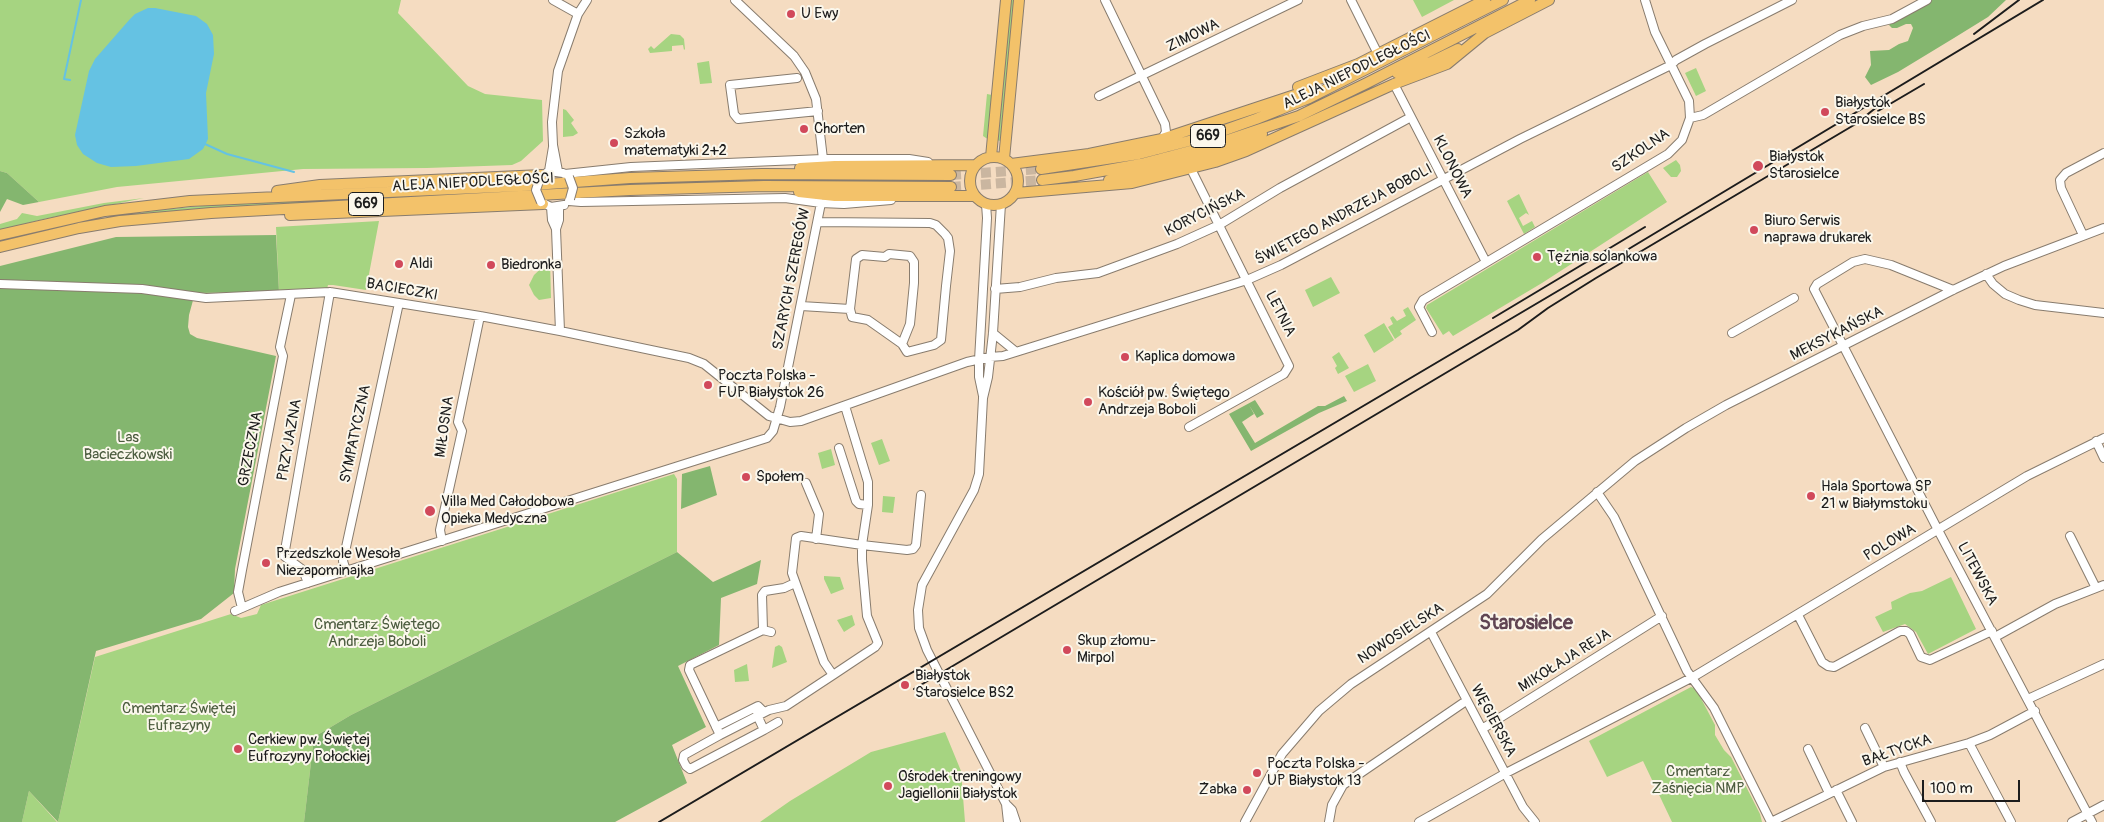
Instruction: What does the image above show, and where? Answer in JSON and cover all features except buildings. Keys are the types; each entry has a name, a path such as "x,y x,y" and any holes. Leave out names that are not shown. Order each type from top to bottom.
{"main road":[{"path":"990,157 1006,0"},
{"path":"976,165 970,177 970,184 975,196 986,204 1007,202 1016,193 1018,174 1008,161 1019,0"},
{"path":"1217,122 1258,102 1337,74 1485,0"},
{"name":"ALEJA NIEPODLEGŁOŚCI","path":"1503,0 1309,98 1208,136 1139,154 1042,175 1074,176 1142,164 1213,145 1299,116 1530,0"},
{"path":"1367,83 1448,55 1486,32 1549,0"},
{"path":"1016,193 1132,183 1191,169 1246,151 1394,84 1447,64 1486,32"},
{"path":"762,174 798,168 835,166 976,165 990,157 1008,161 1089,154 1162,139 1217,122 1364,70"},
{"path":"1076,187 1223,151 1252,140 1299,116"},
{"name":"ALEJA NIEPODLEGŁOŚCI","path":"0,235 105,211 209,200 520,186 630,178 762,174 951,175"},
{"path":"209,200 320,186 544,175"},
{"path":"764,186 821,195 975,196"},
{"name":"ALEJA NIEPODLEGŁOŚCI","path":"0,247 79,228 120,221 211,213 591,192 764,186 952,186"},
{"path":"211,213 324,214 549,205"}],"street":[{"path":"554,0 578,14"},
{"path":"560,331 556,229 549,205 536,190 544,175 553,145 552,112 558,71 578,14 587,0"},
{"path":"735,0 794,56 811,84 818,111 823,159"},
{"path":"1105,0 1167,128 1162,139"},
{"name":"ZIMOWA","path":"1099,96 1298,0"},
{"path":"1351,0 1378,54"},
{"path":"1645,0 1654,32 1688,101 1690,118 1703,115 1840,35 1892,18 1927,0"},
{"name":"ŚWIĘTEGO ANDRZEJA BOBOLI","path":"979,360 990,357 998,352 1015,352 1088,331 1247,280 1281,265 1443,178 1671,65 1676,60 1705,44 1792,0"},
{"path":"797,78 730,85 734,114 738,119 818,111"},
{"name":"KLONOWA","path":"1394,84 1486,262"},
{"name":"KORYCIŃSKA","path":"995,289 1020,287 1056,278 1098,273 1177,244 1218,225 1280,188 1411,117"},
{"name":"SZKOLNA","path":"1432,332 1420,311 1420,303 1668,154 1682,140 1690,118"},
{"path":"553,145 564,174 573,188 570,200"},
{"path":"2084,235 2061,188 2060,180 2066,173 2104,153"},
{"path":"544,175 631,167 823,159 908,159 947,165"},
{"name":"LETNIA","path":"1189,427 1252,393 1288,370 1288,361 1191,169"},
{"path":"549,205 570,200 580,202 785,198 821,203 867,203 908,196"},
{"name":"SZARYCH SZEREGÓW","path":"777,418 821,203"},
{"path":"983,398 979,377 979,360 988,218 986,204"},
{"path":"1001,204 993,333 988,377 983,398 979,474 974,490 922,584 918,610 919,628 926,650 1006,804 1012,810 1016,822"},
{"path":"818,222 930,223 940,228 948,238 950,251 941,340 937,344 907,352 902,344 868,320 852,317 850,308 856,259 858,256 885,257 889,254 910,256 914,262 910,324 902,344"},
{"name":"MEKSYKAŃSKA","path":"1597,492 1635,461 1686,428 1986,274 2104,228"},
{"name":"LITEWSKA","path":"1953,290 1891,265 1865,259 1854,262 1817,284 1814,290 2092,822"},
{"path":"1986,274 1993,284 2005,294 2019,300 2035,305 2104,313"},
{"name":"BACIECZKI","path":"0,284 142,290 206,298 330,292 480,316 560,331 697,361 704,364 762,411 777,418"},
{"name":"PRZYJAZNA","path":"308,583 303,570 284,556 330,292"},
{"name":"GRZECZNA","path":"291,295 280,347 283,356 238,592 239,610 264,597 308,583"},
{"path":"1732,333 1794,298"},
{"name":"SYMPATYCZNA","path":"346,571 343,560 399,303"},
{"path":"801,306 850,308"},
{"name":"MIŁOSNA","path":"442,541 440,530 462,430 458,422 480,316"},
{"path":"993,333 1015,352"},
{"path":"308,583 761,440 771,434 777,418 790,422 801,421 979,360"},
{"path":"778,722 690,769 683,760 684,755 718,731 786,706 833,676 878,643 867,616 862,560 862,545 868,505 868,482 844,406"},
{"name":"POLOWA","path":"1419,822 1506,773 1693,677 2026,476 2104,438"},
{"path":"2096,441 2104,458"},
{"path":"839,448 856,501 859,504 868,505"},
{"path":"806,483 819,514 816,539"},
{"path":"1597,492 1614,517 1687,671 1714,708 1771,822"},
{"name":"NOWOSIELSKA","path":"1245,822 1282,754 1310,719 1351,684 1487,594 1542,539 1597,492"},
{"path":"833,676 824,662 794,583 792,573 796,538 801,536 862,545 912,549 916,545 921,495"},
{"path":"1798,615 1822,662 1828,666 1834,666 1900,632 1906,631 1910,634 1921,657 1930,660 1993,634 2056,604 2100,587 2070,536"},
{"path":"718,731 689,670 690,665 767,631 762,595 765,591 784,588 794,583"},
{"name":"MIKOŁAJA REJA","path":"1482,729 1662,616"},
{"name":"WĘGIERSKA","path":"1430,632 1523,807 1535,822"},
{"path":"2028,699 2104,664"},
{"path":"1329,822 1332,805 1343,785 1466,701"},
{"name":"BAŁTYCKA","path":"1771,822 1884,767 1969,743 1990,735 2035,711"},
{"path":"760,714 764,730"},
{"path":"1864,728 1884,767"},
{"path":"1969,743 2011,822"},
{"path":"1808,749 1852,822"},
{"path":"1900,762 1931,822"},
{"path":"1006,804 1008,822"},
{"path":"2072,822 2104,805"}],"green space":[{"path":"0,0 401,0 398,13 468,86 485,94 542,100 543,141 521,161 512,165 303,169 117,187 39,202 7,173 0,171"},
{"path":"1010,0 1015,0 1001,141 996,140"},
{"path":"1413,0 1454,0 1422,17"},
{"path":"1932,0 2006,0 1988,17 1898,72 1871,85 1865,77 1871,65 1870,51 1889,50 1908,41 1913,28 1911,24 1897,28 1892,28 1889,25 1895,19"},
{"path":"671,34 680,35 684,39 684,50 683,45 672,46 672,51 650,53 648,49 651,46 654,49"},
{"path":"709,61 712,83 700,84 697,63"},
{"path":"1696,68 1706,91 1696,96 1685,73"},
{"path":"987,94 992,95 989,140 983,136"},
{"path":"563,109 574,120 571,123 578,133 573,136 563,137"},
{"path":"1676,160 1680,165 1681,171 1677,177 1671,177 1663,168"},
{"path":"0,171 7,173 39,202 23,205 7,199 0,212"},
{"path":"1648,172 1667,202 1542,283 1453,336 1449,331 1443,335 1426,308 1427,305"},
{"path":"523,188 524,192 160,212 116,218 0,243 0,240 77,222 160,210 222,204"},
{"path":"1519,194 1529,215 1526,213 1519,218 1523,226 1532,221 1535,227 1524,234 1507,201"},
{"path":"144,198 0,230 0,224 17,219 22,213 37,216 104,203"},
{"path":"379,221 366,290 328,285 327,289 279,292 276,227"},
{"name":"Las Bacieczkowski","path":"276,235 279,292 195,293 189,315 188,327 190,334 197,338 276,356 235,569 234,593 201,619 96,651 58,822 29,791 22,822 0,822 0,266 116,237"},
{"path":"550,260 551,298 539,300 529,285 534,275"},
{"path":"1331,277 1340,293 1313,307 1305,290"},
{"path":"1408,307 1416,320 1400,331 1402,334 1395,339 1388,327 1393,324 1390,318 1393,316 1397,321 1406,316 1403,310"},
{"path":"1384,323 1394,340 1374,353 1364,335"},
{"path":"1339,352 1349,368 1338,374 1335,368 1337,366 1332,357"},
{"path":"1368,364 1376,381 1354,392 1345,376"},
{"path":"1344,396 1347,401 1319,413 1251,451 1229,414 1255,400 1264,414 1257,418 1249,405 1254,414 1242,422 1255,443 1318,406 1325,406"},
{"path":"882,439 890,461 879,465 871,443"},
{"path":"831,449 835,465 822,469 818,453"},
{"path":"710,466 717,495 681,509 682,474"},
{"path":"674,474 677,479 677,552 351,715 314,737 304,822 58,822 95,657 231,614 241,618 257,614 261,605"},
{"path":"883,496 895,497 893,513 882,512"},
{"path":"677,552 713,582 761,560 757,584 721,598 719,645 678,666 706,727 672,745 687,783 615,822 304,822 314,737 351,715"},
{"path":"824,576 840,577 844,589 831,594"},
{"path":"1951,577 1976,629 1928,654 1916,632 1905,624 1883,632 1875,617 1892,609 1891,602 1910,593 1922,591"},
{"path":"852,615 855,625 844,632 837,620"},
{"path":"779,645 782,647 787,662 772,668 775,647"},
{"path":"747,664 749,681 735,682 734,670"},
{"name":"Cmentarz Zaśnięcia NMP","path":"1691,687 1696,689 1715,725 1715,735 1724,750 1731,757 1760,814 1762,822 1672,822 1643,761 1607,777 1589,741"},
{"name":"Ośrodek treningowy Jagiellonii Białystok","path":"945,732 961,771 965,822 760,822 790,801 871,752"},
{"path":"29,791 57,822 22,822"}],"water":[{"path":"148,8 196,16 207,24 213,35 214,54 206,93 208,139 203,149 189,159 136,166 111,167 97,163 83,154 77,145 75,135 89,71 95,59 130,19 135,14"}],"waterway":[{"path":"70,80 64,79 81,0"},
{"path":"205,144 227,154 294,172"}],"tunnel":[{"path":"951,175 1041,169"},
{"path":"951,187 1042,180"}],"railway":[{"path":"1974,34 2019,0"},
{"path":"659,822 1612,259 2043,0"},
{"path":"1878,111 1924,84"},
{"path":"914,689 1518,330 1548,308 1596,278 1854,125 1882,103"},
{"path":"1493,318 1645,227"}],"place":[{"name":"U Ewy","path":"791,14"},
{"name":"Białystok Starosielce BS","path":"1825,112"},
{"name":"Chorten","path":"804,129"},
{"name":"Szkoła matematyki 2+2","path":"614,143"},
{"name":"Białystok Starosielce","path":"1758,166"},
{"name":"Biuro Serwis naprawa drukarek","path":"1754,230"},
{"name":"Tężnia solankowa","path":"1537,257"},
{"name":"Aldi","path":"399,264"},
{"name":"Biedronka","path":"491,265"},
{"name":"Kaplica domowa","path":"1125,357"},
{"name":"Poczta Polska - FUP Białystok 26","path":"708,385"},
{"name":"Kościół pw. Świętego Andrzeja Boboli","path":"1088,402"},
{"name":"Społem","path":"746,477"},
{"name":"Hala Sportowa SP 21 w Białymstoku","path":"1811,496"},
{"name":"Villa Med Całodobowa Opieka Medyczna","path":"430,511"},
{"name":"Przedszkole Wesoła Niezapominajka","path":"266,563"},
{"name":"Skup złomu- Mirpol","path":"1067,650"},
{"name":"Białystok Starosielce BS2","path":"905,685"},
{"name":"Cerkiew pw. Świętej Eufrozyny Połockiej","path":"238,749"},
{"name":"Poczta Polska - UP Białystok 13","path":"1257,773"},
{"name":"Ośrodek treningowy Jagiellonii Białystok","path":"888,786"},
{"name":"Żabka","path":"1247,790"}],"district":[{"name":"Starosielce","path":"1526,624"}],"park label":[{"name":"Cmentarz Świętego Andrzeja Boboli","path":"377,634"},
{"name":"Cmentarz Świętej Eufrazyny","path":"179,718"}]}
